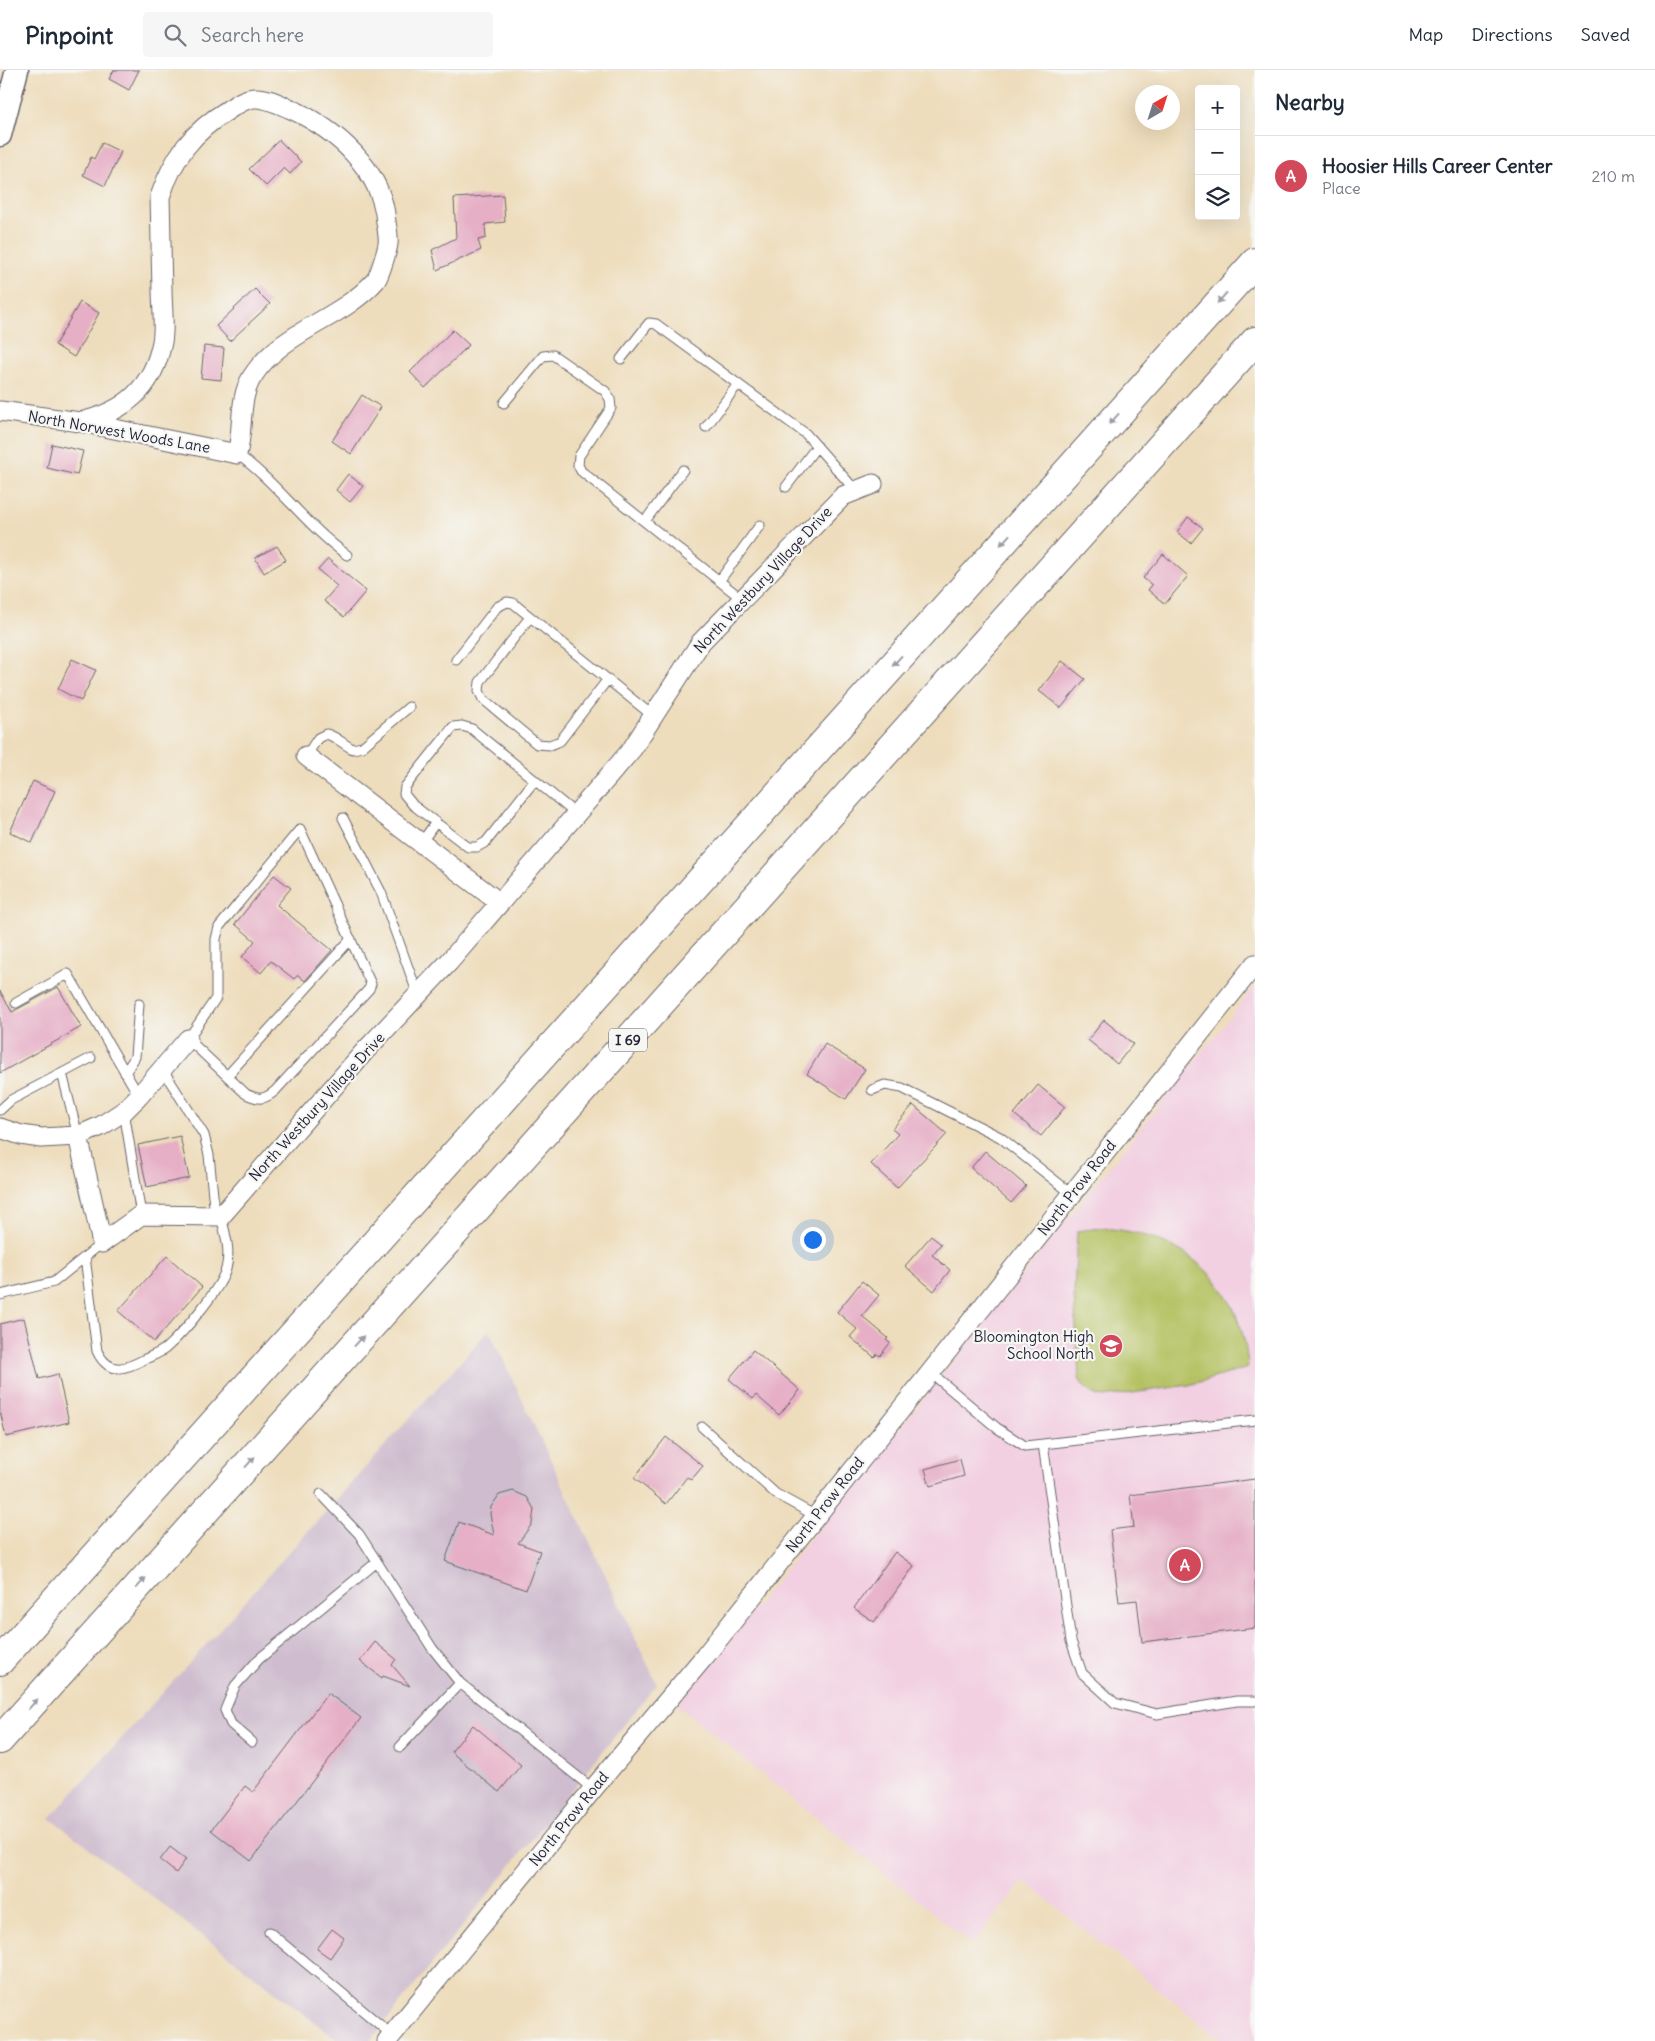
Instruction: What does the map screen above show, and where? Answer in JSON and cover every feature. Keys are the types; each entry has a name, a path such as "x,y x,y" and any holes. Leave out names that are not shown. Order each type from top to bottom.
{"highway":[{"path":"0,1661 1255,262"},
{"name":"I 69","path":"0,1740 1255,341"}],"street":[{"path":"0,134 16,70"},
{"path":"80,422 109,413 128,402 150,378 162,341 160,197 174,164 207,122 240,103 255,98 282,105 314,120 348,147 371,174 385,206 388,243 377,278 342,309 288,342 262,364 251,378 244,395 241,440 237,454"},
{"name":"North Norwest Woods Lane","path":"0,411 80,422 237,454"},
{"name":"North Westbury Village Drive","path":"218,1216 418,996 632,749 701,642 843,496 864,487"},
{"path":"306,756 500,903"},
{"name":"North Prow Road","path":"390,2038 593,1789 705,1656 1255,964"},
{"path":"0,1128 22,1135 41,1138 78,1136 101,1126 124,1111 139,1096 188,1039"},
{"path":"78,1136 102,1243 141,1215 218,1216"}],"lane":[{"path":"621,359 649,323 656,324 806,434 864,487"},
{"path":"504,403 543,356 549,355 554,355 605,391 610,399 611,408 578,456 578,465 581,472 742,599"},
{"path":"706,427 738,384"},
{"path":"786,487 817,446"},
{"path":"237,454 257,468 305,519 347,556"},
{"path":"645,521 683,470"},
{"path":"720,580 760,526"},
{"path":"456,660 497,607 507,602 513,603 654,716"},
{"path":"530,617 480,682 479,691 483,699 537,744 550,745 560,741 608,679"},
{"path":"306,756 318,738 326,734 332,735 353,749 362,747 409,707"},
{"path":"535,780 486,842 468,847 413,805 404,794 405,786 453,727 462,726 472,729 535,780 576,814"},
{"path":"343,818 381,892 418,996"},
{"path":"421,843 436,822"},
{"path":"300,828 351,939 371,984 369,989 266,1098 258,1100 246,1094 188,1039 216,998 216,940 219,927 300,828"},
{"path":"227,1076 351,939"},
{"path":"16,1003 68,974 139,1096"},
{"path":"125,1072 135,1057 139,1004"},
{"path":"0,1110 11,1100 91,1058"},
{"path":"85,1256 97,1352 101,1359 116,1368 128,1368 165,1349 210,1299 220,1284 226,1268 228,1250 218,1216 209,1155 204,1136 162,1070"},
{"path":"62,1073 78,1136"},
{"path":"872,1090 885,1085 902,1088 1000,1137 1072,1194"},
{"path":"124,1111 141,1215"},
{"path":"0,1295 54,1282 102,1243"},
{"path":"930,1372 997,1428 1025,1446 1255,1420"},
{"path":"702,1427 776,1494 816,1516"},
{"path":"1043,1444 1071,1641 1082,1673 1115,1703 1157,1714 1238,1701 1255,1701"},
{"path":"321,1494 359,1534 432,1648 460,1682 593,1789"},
{"path":"252,1742 232,1724 225,1710 235,1686 259,1659 377,1562"},
{"path":"400,1747 460,1682"},
{"path":"269,1932 390,2038"}],"shaded area":[{"name":"Bloomington High School North","path":"1255,986 1255,2041 1222,2041 1024,1881 972,1944 677,1705"},
{"path":"489,1330 657,1684 370,2041 339,2041 50,1818"}],"green space":[{"path":"1101,1228 1131,1232 1158,1240 1182,1252 1203,1268 1221,1288 1234,1311 1244,1338 1248,1368 1189,1385 1104,1397 1095,1395 1086,1389 1079,1379 1074,1293 1077,1231"}],"building":[{"path":"114,70 139,70 129,90 109,79"},
{"path":"279,140 301,162 290,174 284,168 266,186 249,169"},
{"path":"102,143 121,152 105,186 83,175 91,157 94,159"},
{"path":"503,195 505,222 485,224 486,238 478,240 481,250 437,270 432,250 456,238 454,198"},
{"path":"255,289 270,304 230,341 216,326"},
{"path":"80,302 99,313 74,357 55,345"},
{"path":"453,330 469,345 425,388 410,372"},
{"path":"204,346 224,348 221,380 201,378"},
{"path":"362,395 381,407 351,454 332,441"},
{"path":"52,444 83,451 77,475 47,468"},
{"path":"348,474 363,486 350,502 336,490"},
{"path":"1188,517 1203,528 1191,543 1177,532"},
{"path":"277,546 286,560 264,573 255,558"},
{"path":"1163,554 1188,576 1165,604 1148,590 1152,585 1143,578"},
{"path":"328,559 366,591 344,617 324,601 337,586 318,570"},
{"path":"72,659 96,670 81,701 58,689"},
{"path":"1062,661 1085,679 1061,708 1039,691"},
{"path":"33,781 55,791 32,843 10,832"},
{"path":"274,875 291,888 277,905 332,950 305,981 298,975 294,979 271,961 261,973 242,957 255,941 235,924"},
{"path":"58,987 81,1027 0,1073 0,991 12,1012"},
{"path":"1104,1020 1133,1044 1117,1064 1088,1040"},
{"path":"825,1044 865,1069 846,1099 807,1074"},
{"path":"1038,1085 1065,1107 1041,1136 1014,1114"},
{"path":"913,1105 947,1134 897,1188 871,1164 898,1134 892,1129"},
{"path":"180,1136 189,1178 147,1187 138,1145"},
{"path":"985,1151 1026,1186 1011,1203 971,1168"},
{"path":"931,1236 941,1244 932,1255 950,1270 934,1291 905,1266"},
{"path":"167,1256 202,1287 154,1342 118,1311"},
{"path":"862,1281 879,1295 862,1316 888,1338 886,1340 890,1343 880,1356 877,1354 874,1357 850,1337 857,1329 837,1312"},
{"path":"24,1318 39,1379 58,1374 69,1422 6,1437 0,1411 0,1324"},
{"path":"753,1350 800,1390 779,1415 756,1395 753,1399 729,1379"},
{"path":"666,1437 703,1466 691,1480 687,1477 666,1504 634,1478"},
{"path":"960,1459 964,1476 930,1486 925,1469"},
{"path":"1255,1479 1255,1628 1142,1642 1137,1600 1119,1602 1110,1530 1134,1527 1130,1495"},
{"path":"513,1491 527,1497 534,1509 532,1524 518,1543 540,1551 526,1590 445,1561 459,1522 494,1535 490,1514 491,1507 499,1495"},
{"path":"895,1552 914,1566 874,1622 854,1608"},
{"path":"375,1642 396,1659 392,1665 410,1686 383,1676 382,1678 360,1661"},
{"path":"328,1693 361,1718 251,1861 211,1830 245,1786 253,1792"},
{"path":"473,1725 521,1765 499,1792 451,1752"},
{"path":"170,1847 186,1859 176,1873 160,1860"},
{"path":"332,1929 344,1938 330,1958 317,1949"}],"place":[{"name":"Bloomington High School North","path":"1111,1346"},
{"name":"Hoosier Hills Career Center","path":"1185,1565"}]}
